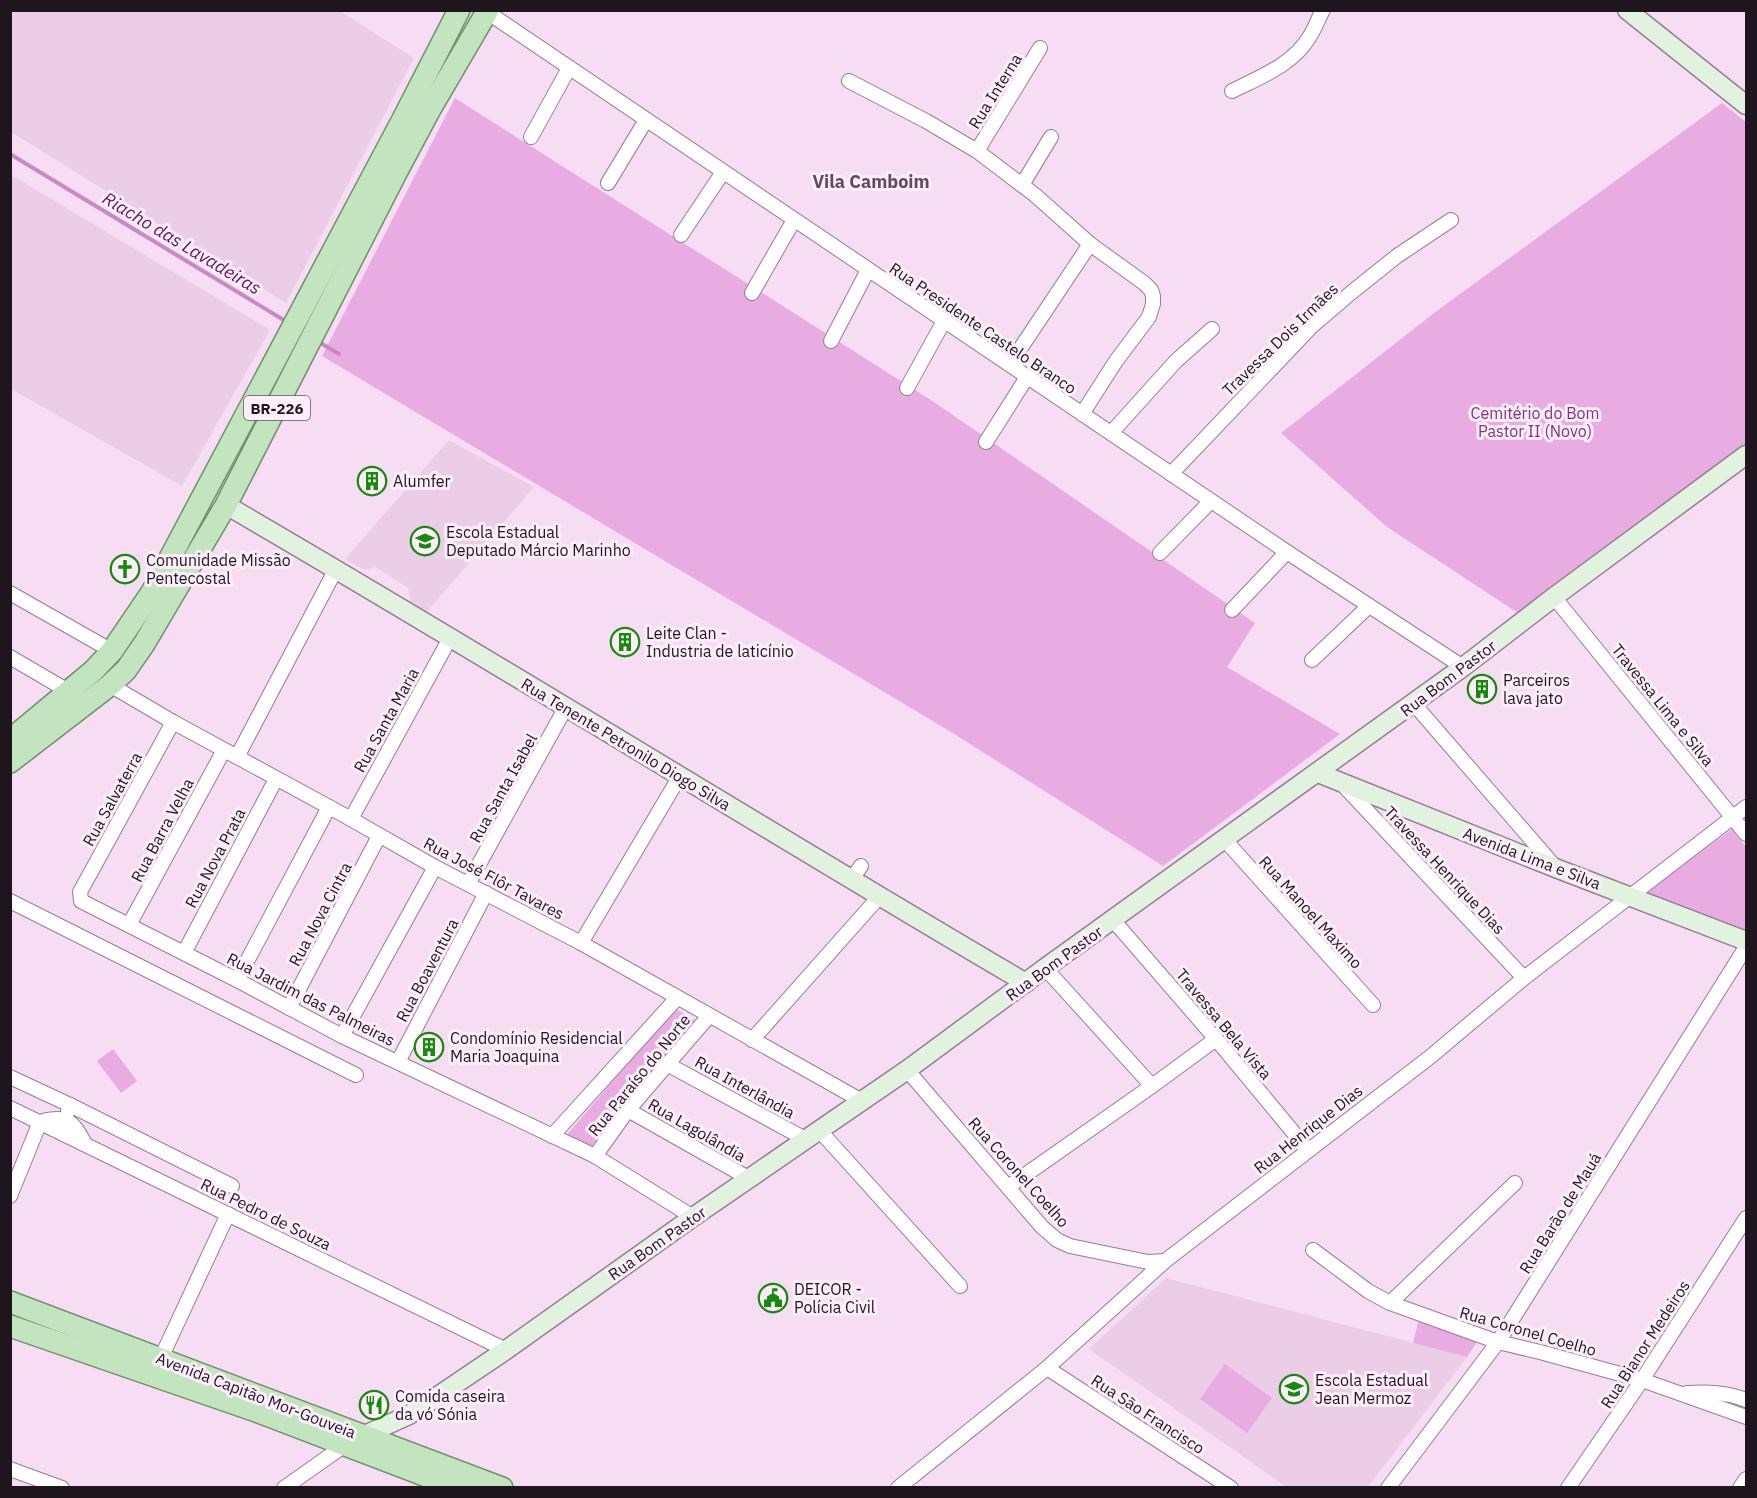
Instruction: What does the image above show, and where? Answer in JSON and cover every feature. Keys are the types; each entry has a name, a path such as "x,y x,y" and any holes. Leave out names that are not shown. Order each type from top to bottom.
{"main road":[{"name":"BR-226","path":"10,740 93,671 112,651 157,582 381,162 459,10"},
{"path":"1627,10 1746,105"},
{"name":"BR-226","path":"10,762 110,685 126,670 144,644 226,505 397,171 429,111 488,11"},
{"name":"Rua Bom Pastor","path":"345,1445 418,1410 907,1070 1414,704 1554,597 1744,461"},
{"name":"Rua Tenente Petronilo Diogo Silva","path":"226,505 336,568 680,776 856,873 879,897 1026,983"},
{"name":"Avenida Lima e Silva","path":"1318,773 1746,941"},
{"name":"Avenida Capitão Mor-Gouveia","path":"10,1302 502,1488"},
{"name":"Avenida Capitão Mor-Gouveia","path":"10,1326 256,1412 458,1488"}],"street":[{"path":"1232,91 1277,69 1297,53 1309,38 1323,10"},
{"name":"Rua Presidente Castelo Branco","path":"488,11 1211,501 1463,667"},
{"name":"Rua Interna","path":"977,151 1040,48"},
{"path":"531,137 569,68"},
{"path":"849,81 926,120 977,151 1150,290 1153,304 1149,317 1116,361 1082,414"},
{"path":"608,183 646,120"},
{"path":"1022,185 1050,137"},
{"path":"681,235 723,172"},
{"path":"752,293 794,220"},
{"name":"Travessa Dois Irmães","path":"1171,474 1312,326 1397,256 1451,220"},
{"path":"1010,364 1090,244"},
{"path":"831,341 868,270"},
{"path":"907,388 944,321"},
{"path":"1111,433 1176,361 1212,329"},
{"path":"986,442 1027,377"},
{"path":"1160,553 1211,501"},
{"path":"1233,610 1287,552"},
{"path":"237,757 336,568"},
{"path":"10,593 112,651"},
{"name":"Travessa Lima e Silva","path":"1554,597 1746,834"},
{"path":"1312,660 1369,606"},
{"name":"Rua Santa Maria","path":"351,819 450,638"},
{"path":"10,657 68,691"},
{"name":"Rua José Flôr Tavares","path":"110,685 435,867 581,942 862,1101"},
{"path":"1414,704 1558,869"},
{"name":"Rua Santa Isabel","path":"468,884 566,707"},
{"name":"Rua Salvaterra","path":"80,892 173,722"},
{"name":"Rua Barra Velha","path":"129,925 224,750"},
{"path":"581,942 680,776"},
{"name":"Rua Nova Prata","path":"184,953 276,779"},
{"name":"Travessa Henrique Dias","path":"1342,784 1524,978"},
{"path":"237,980 329,807"},
{"name":"Rua Henrique Dias","path":"898,1488 1047,1368 1165,1261 1430,1057 1524,978 1746,807"},
{"name":"Rua Nova Cintra","path":"289,1008 380,836"},
{"name":"Rua Manoel Maximo","path":"1225,840 1373,1005"},
{"path":"342,1036 435,867"},
{"name":"Rua Jardim das Palmeiras","path":"80,892 81,901 85,904 237,980 342,1036 595,1156 693,1217"},
{"name":"Rua Boaventura","path":"398,1062 486,893"},
{"path":"752,1040 879,897"},
{"path":"10,901 356,1075"},
{"name":"Travessa Bela Vista","path":"1113,920 1308,1150"},
{"name":"Rua Barão de Mauá","path":"1388,1488 1498,1342 1746,947"},
{"path":"1046,968 1152,1086"},
{"path":"552,1136 677,998"},
{"name":"Rua Paraíso do Norte","path":"595,1156 628,1110 709,1016"},
{"path":"1008,1187 1216,1039"},
{"name":"Rua Interlândia","path":"667,1064 813,1135 960,1286"},
{"name":"Rua Coronel Coelho","path":"907,1070 1042,1227 1057,1240 1070,1246 1148,1262 1165,1261"},
{"path":"10,1077 231,1186"},
{"path":"64,1119 70,1105"},
{"name":"Rua Pedro de Souza","path":"10,1108 506,1350"},
{"name":"Rua Lagolândia","path":"628,1110 750,1179"},
{"path":"10,1196 40,1122 64,1119 73,1125 85,1144"},
{"path":"1390,1303 1515,1183"},
{"path":"161,1358 228,1214"},
{"name":"Rua Bianor Medeiros","path":"1568,1488 1642,1380 1746,1218"},
{"name":"Rua Coronel Coelho","path":"1313,1250 1368,1291 1390,1303 1498,1342 1642,1380 1746,1417"},
{"name":"Rua São Francisco","path":"1047,1368 1231,1488"},
{"name":"Rua Coronel Coelho","path":"1678,1393 1717,1392 1746,1400"},
{"path":"284,1488 345,1445"},
{"path":"10,1469 63,1488"},
{"path":"1740,1488 1746,1479"}],"shaded area":[{"path":"10,11 340,11 414,58 286,303 11,132"},
{"path":"10,174 270,330 182,486 11,389"},
{"name":"Escola Estadual Deputado Márcio Marinho","path":"449,440 534,487 426,613 411,604 408,588 375,567 364,570 345,559"},
{"name":"Escola Estadual Jean Mermoz","path":"1166,1278 1467,1357 1368,1487 1288,1488 1089,1349"}],"green space":[{"path":"455,98 934,402 1255,623 1227,667 1340,734 1163,866 951,732 322,356"},
{"name":"Cemitério do Bom Pastor II (Novo)","path":"1722,103 1746,122 1746,450 1521,615 1387,527 1281,433 1434,313"},
{"path":"1732,829 1746,847 1746,932 1644,893"},
{"path":"675,1008 697,1022 589,1149 565,1137"},
{"path":"113,1049 137,1081 121,1093 97,1061"},
{"path":"1419,1318 1479,1339 1467,1357 1413,1343"},
{"path":"1225,1364 1272,1398 1247,1433 1200,1399"}],"waterway":[{"name":"Riacho das Lavadeiras","path":"10,154 287,322"},
{"name":"Riacho das Lavadeiras","path":"319,342 339,354"}],"place":[{"name":"Alumfer","path":"372,481"},
{"name":"Escola Estadual Deputado Márcio Marinho","path":"425,541"},
{"name":"Comunidade Missão Pentecostal","path":"125,569"},
{"name":"Leite Clan - Industria de laticínio","path":"625,642"},
{"name":"Parceiros lava jato","path":"1482,689"},
{"name":"Condomínio Residencial Maria Joaquina","path":"429,1047"},
{"name":"DEICOR - Polícia Civil","path":"773,1298"},
{"name":"Escola Estadual Jean Mermoz","path":"1294,1389"},
{"name":"Comida caseira da vó Sónia","path":"374,1405"}],"district":[{"name":"Vila Camboim","path":"871,181"}]}
